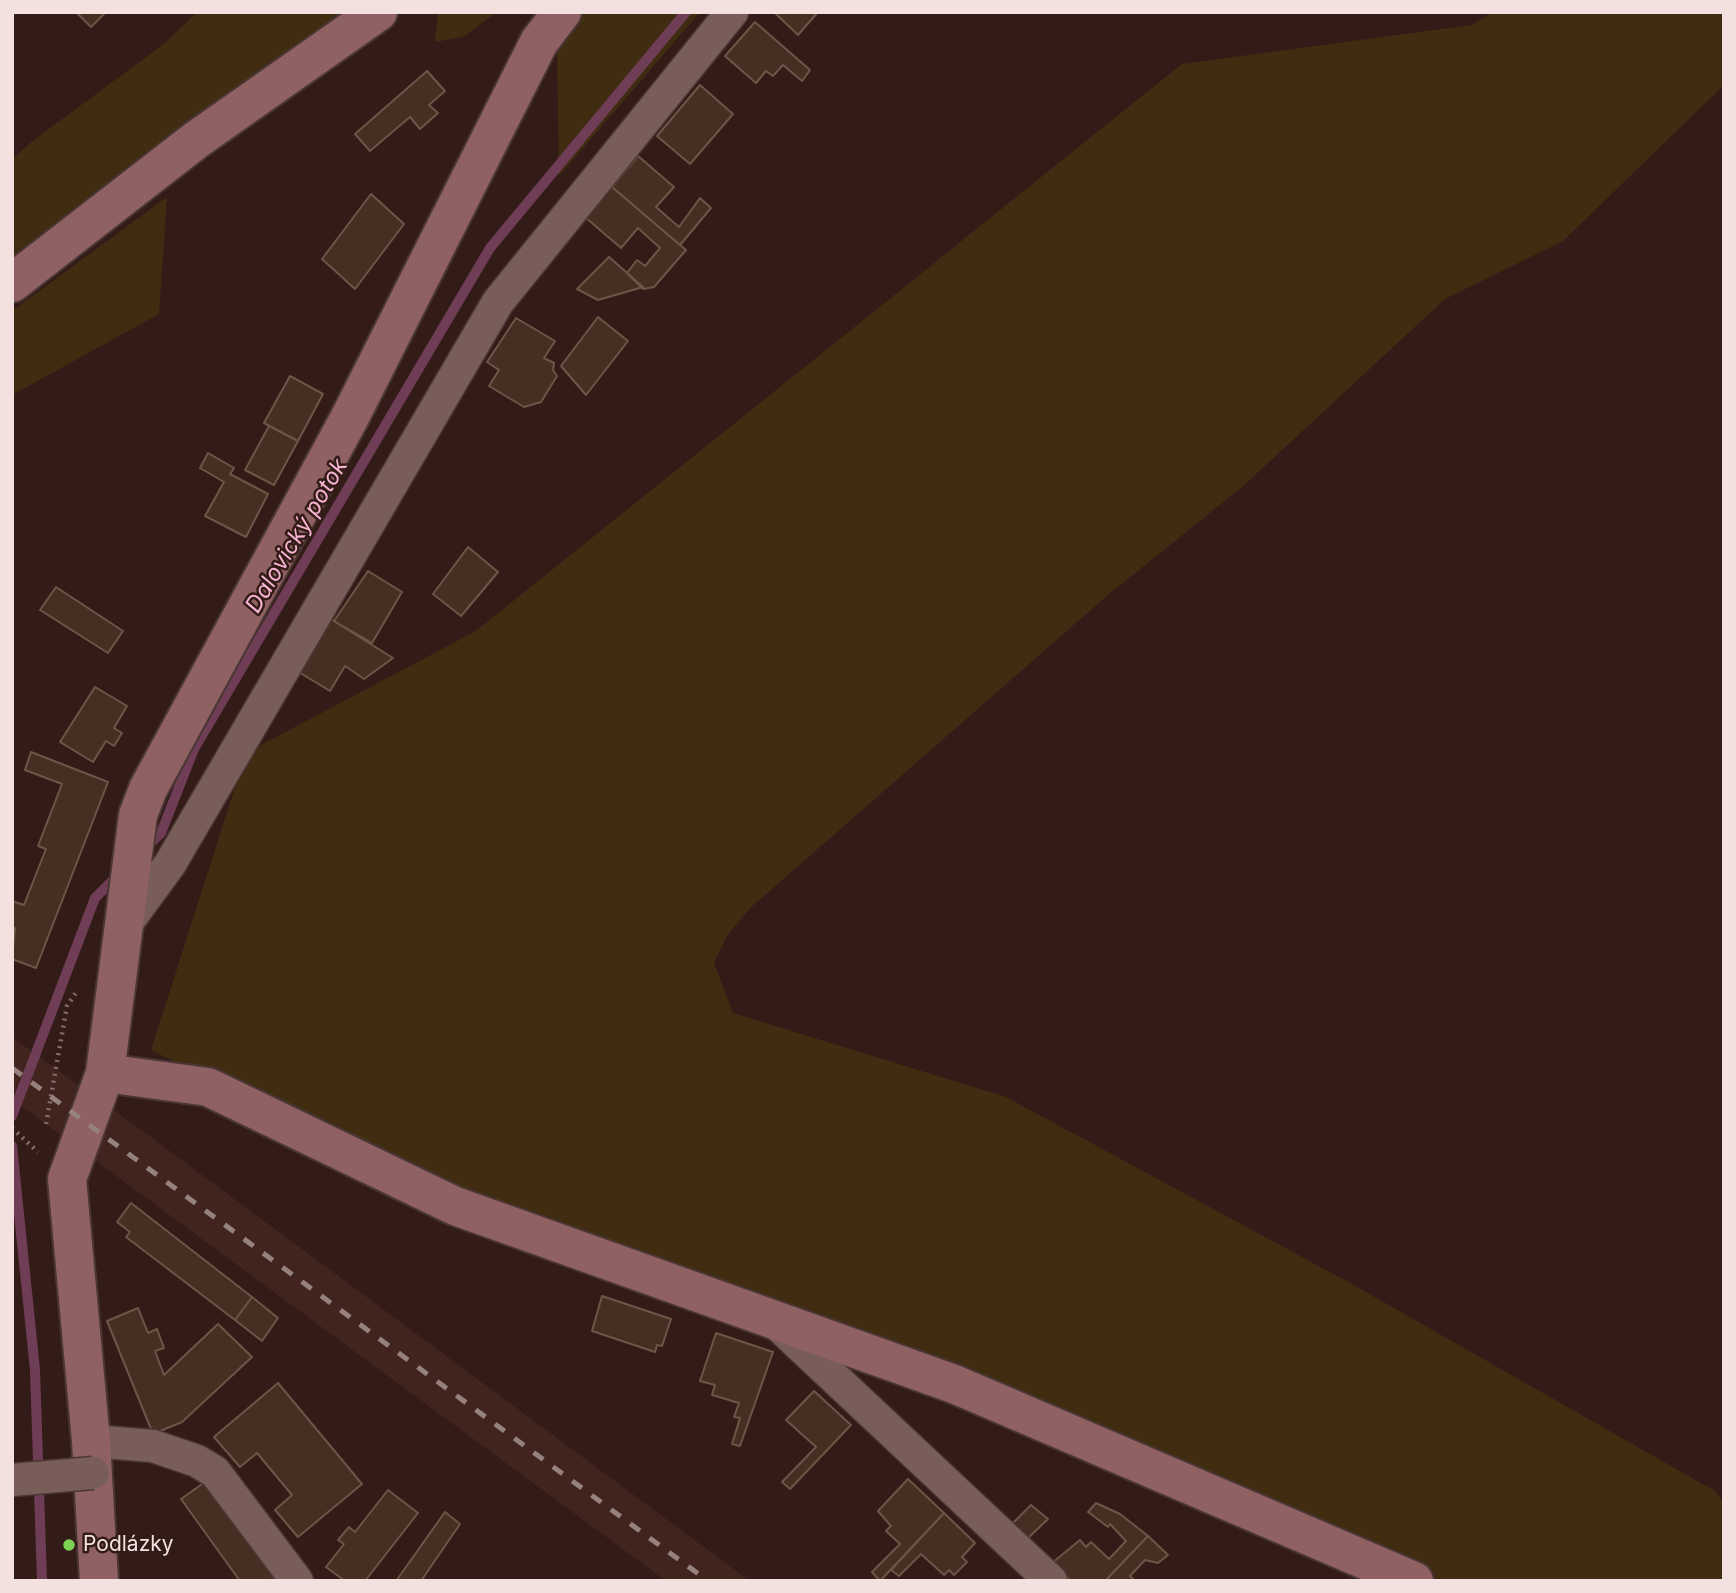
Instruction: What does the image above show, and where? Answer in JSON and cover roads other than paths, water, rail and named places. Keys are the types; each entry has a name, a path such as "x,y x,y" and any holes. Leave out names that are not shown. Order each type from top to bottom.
{"main road":[{"path":"12,283 196,141 378,12"},
{"path":"99,1581 92,1457 67,1179 105,1073 134,837 148,789 350,417 539,42 562,12"},
{"path":"105,1073 208,1087 455,1206 954,1384 1414,1581"}],"street":[{"path":"127,908 170,864 498,302 732,12"},
{"path":"772,1319 1051,1581"},
{"path":"12,1479 92,1457 153,1446 197,1461 215,1472 297,1581"}],"waterway":[{"name":"Dalovický potok","path":"145,848 161,833 194,749 490,248 686,12"},
{"name":"Dalovický potok","path":"12,1116 95,898 119,874"},
{"name":"Dalovický potok","path":"12,1146 35,1370 42,1581"}],"railway":[{"path":"12,1068 708,1581"}],"place":[{"name":"Podlázky","path":"69,1545"}]}
